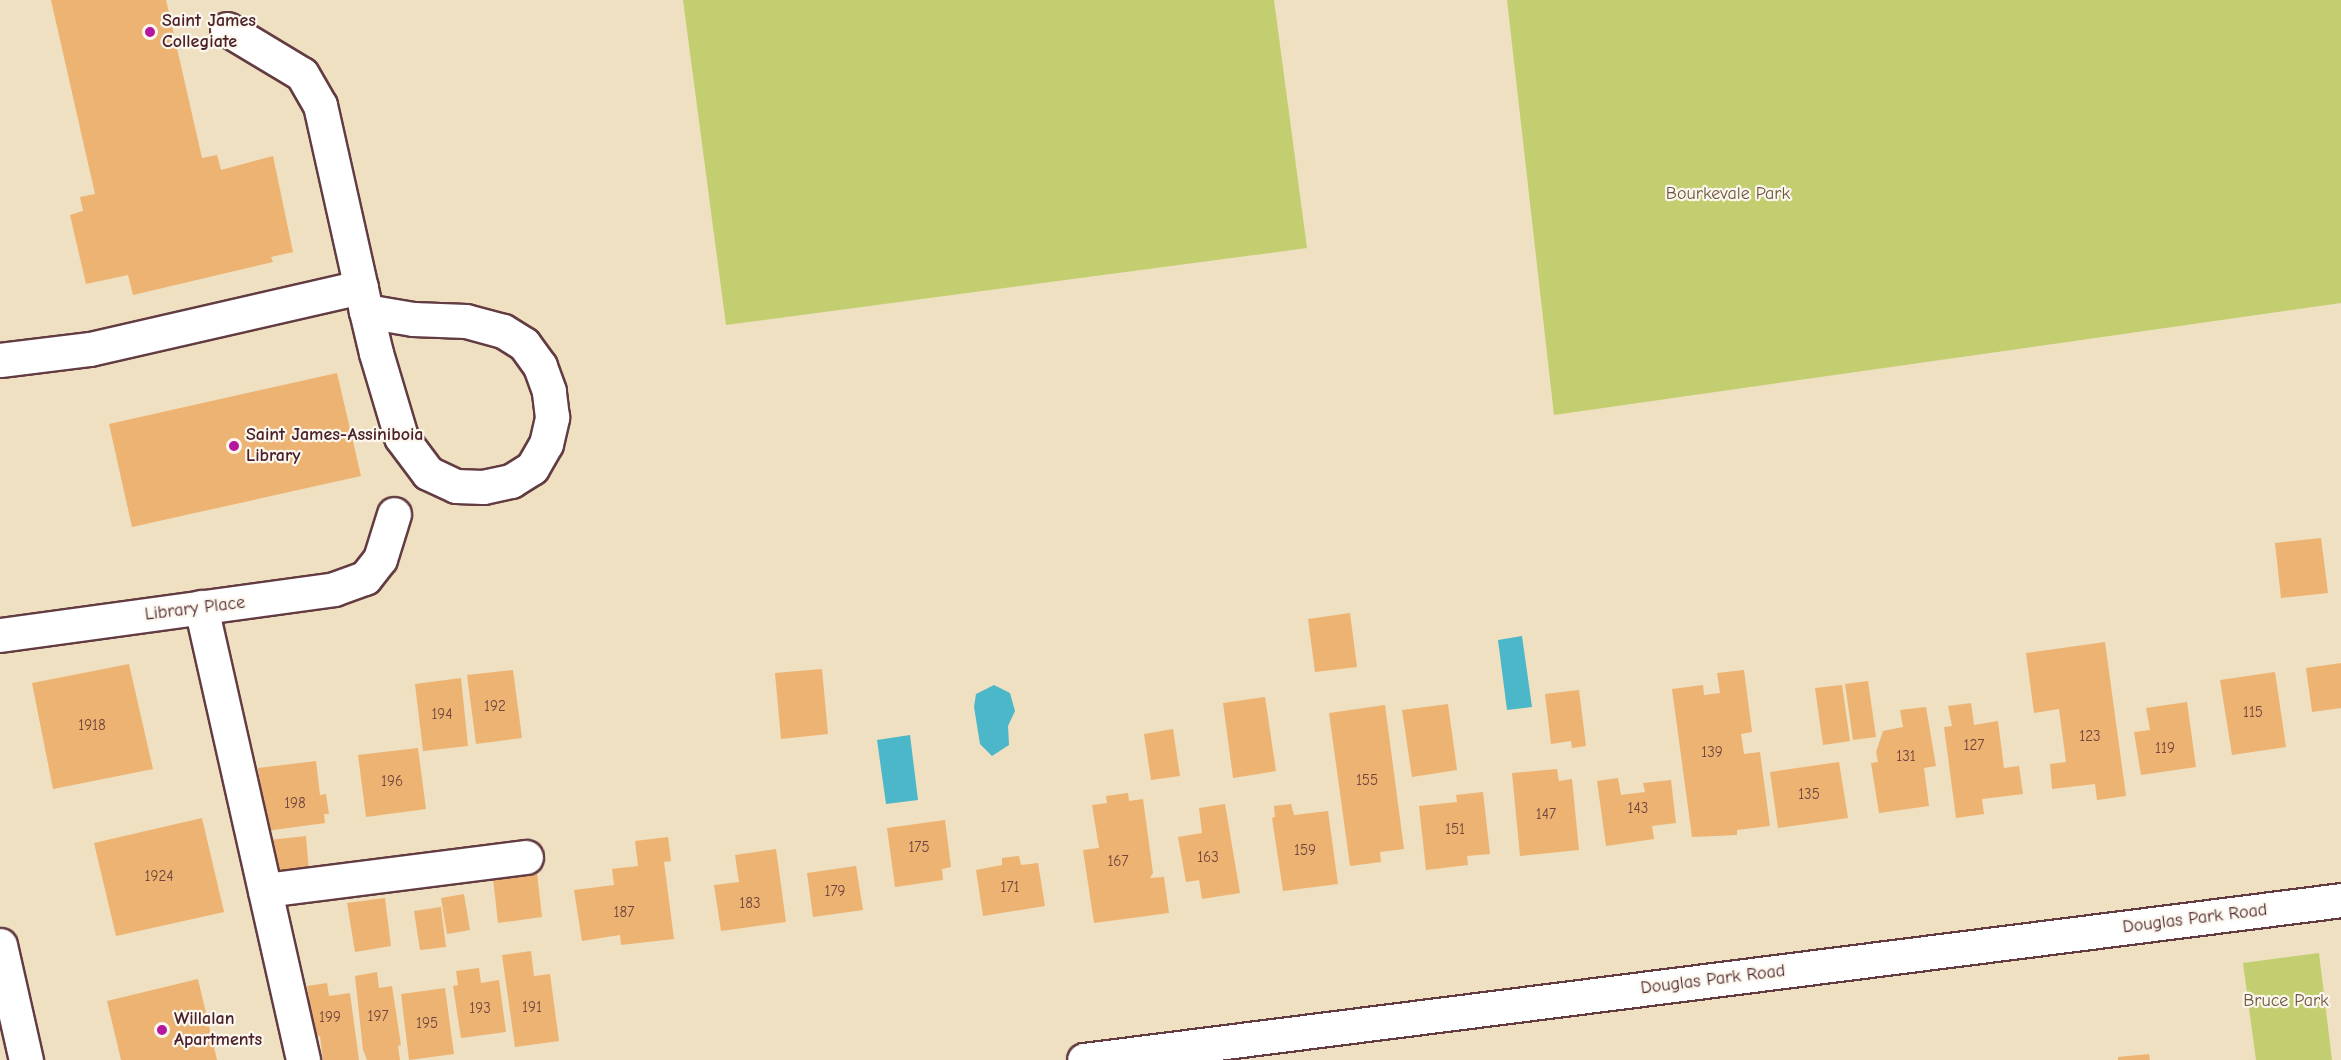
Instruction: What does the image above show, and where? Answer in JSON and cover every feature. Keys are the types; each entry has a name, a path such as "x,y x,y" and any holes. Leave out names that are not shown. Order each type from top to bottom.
{"main road":[{"path":"0,360 90,349 364,299 413,319 466,321 503,331 524,344 543,374 552,417 546,444 532,468 512,482 483,487 456,486 428,472 401,437 364,299 320,105 302,74 227,29"},
{"name":"Library Place","path":"0,635 334,589 365,578 380,559 394,514"},
{"path":"201,608 303,1060"},
{"path":"265,890 526,857"},
{"name":"Douglas Park Road","path":"1084,1060 2341,900"},
{"path":"0,945 26,1060"}],"green space":[{"path":"683,0 1274,0 1307,248 726,325"},
{"name":"Bourkevale Park","path":"1507,0 2341,0 2341,303 1554,415"},
{"name":"Bruce Park","path":"2319,953 2332,1060 2256,1060 2243,963"}],"water":[{"path":"1522,636 1532,707 1507,710 1498,640"},
{"path":"994,685 1010,693 1015,711 1008,726 1009,745 992,756 980,744 974,707 976,694"},
{"path":"910,735 918,800 886,804 877,740"}],"building":[{"path":"51,0 166,0 202,158 217,155 221,170 273,156 293,252 271,257 273,262 133,295 128,275 86,284 70,215 83,211 80,197 95,194"},
{"name":"Saint James-Assiniboia Library","path":"337,373 361,476 132,527 109,424"},
{"path":"2321,538 2328,593 2281,598 2275,543"},
{"path":"1350,613 1357,667 1315,672 1308,619"},
{"path":"2105,642 2126,796 2097,800 2095,784 2052,789 2050,764 2066,762 2059,709 2034,713 2026,653"},
{"path":"2341,663 2341,708 2312,712 2306,668"},
{"path":"129,664 153,769 53,789 32,683"},
{"path":"822,669 828,734 781,739 775,673"},
{"path":"513,670 522,738 476,744 467,675"},
{"path":"1744,670 1752,732 1741,734 1744,754 1760,752 1770,826 1737,830 1737,835 1692,837 1672,689 1703,685 1704,695 1720,693 1717,673"},
{"path":"2275,672 2286,747 2232,755 2220,680"},
{"path":"461,678 468,746 423,751 415,684"},
{"path":"1868,681 1876,737 1853,740 1845,684"},
{"path":"1842,685 1850,741 1823,745 1815,688"},
{"path":"1579,690 1586,746 1572,748 1571,741 1551,744 1545,694"},
{"path":"1265,697 1276,771 1233,778 1223,703"},
{"path":"2187,702 2196,767 2141,775 2134,732 2150,730 2146,708"},
{"path":"1971,703 1974,725 1998,721 2004,768 2019,766 2023,794 1982,799 1984,814 1956,818 1944,727 1952,726 1948,706"},
{"path":"1448,704 1457,770 1412,777 1402,710"},
{"path":"1385,705 1404,849 1380,852 1381,862 1350,866 1329,713"},
{"path":"1926,707 1936,766 1924,768 1929,806 1879,813 1871,763 1878,762 1876,752 1883,731 1903,727 1900,710"},
{"path":"1173,729 1180,776 1151,780 1144,734"},
{"path":"418,748 426,809 366,817 358,755"},
{"path":"316,761 320,795 326,794 329,814 324,814 325,823 266,831 258,768"},
{"path":"1839,762 1848,818 1778,828 1770,772"},
{"path":"1557,769 1559,781 1572,779 1579,850 1520,856 1512,773"},
{"path":"1618,778 1621,795 1645,792 1643,783 1671,780 1676,823 1652,826 1654,839 1606,846 1597,781"},
{"path":"1483,792 1490,854 1467,856 1468,865 1426,870 1419,806 1457,802 1456,795"},
{"path":"1128,793 1129,801 1143,799 1153,873 1150,878 1164,877 1169,913 1094,923 1083,850 1099,848 1092,805 1107,803 1106,796"},
{"path":"1225,804 1240,893 1202,899 1199,880 1186,882 1178,837 1202,833 1199,808"},
{"path":"1291,804 1294,815 1328,811 1338,884 1283,891 1272,818 1275,817 1274,806"},
{"path":"202,818 224,912 116,936 94,843"},
{"path":"945,820 951,867 942,869 943,880 895,887 887,828"},
{"path":"306,836 309,871 277,875 269,840"},
{"path":"668,837 671,861 664,862 674,939 621,945 620,935 582,941 574,890 614,885 612,869 638,866 635,841"},
{"path":"776,849 786,922 721,931 714,885 739,882 735,855"},
{"path":"1019,856 1021,865 1038,863 1045,906 983,916 976,870 1002,865 1002,858"},
{"path":"856,866 863,910 813,917 807,873"},
{"path":"537,873 542,917 498,923 493,878"},
{"path":"464,894 470,930 447,934 441,898"},
{"path":"385,898 391,946 355,952 347,903"},
{"path":"441,907 446,947 420,950 414,911"},
{"path":"531,951 534,976 550,974 559,1041 515,1047 502,955"},
{"path":"479,968 481,983 499,980 506,1032 461,1038 453,986 458,985 456,971"},
{"path":"377,972 379,988 392,986 401,1045 398,1046 400,1060 367,1060 363,1050 355,976"},
{"name":"Willalan Apartments","path":"198,979 217,1060 121,1060 107,1001"},
{"path":"327,983 329,996 350,993 359,1060 323,1060 320,1036 309,1037 305,999 309,999 307,986"},
{"path":"445,988 454,1054 409,1060 401,994"},
{"path":"2149,1054 2150,1060 2118,1060 2118,1057"}],"place":[{"name":"Saint James Collegiate","path":"150,32"},
{"name":"Saint James-Assiniboia Library","path":"234,446"},
{"name":"Willalan Apartments","path":"162,1030"}]}
